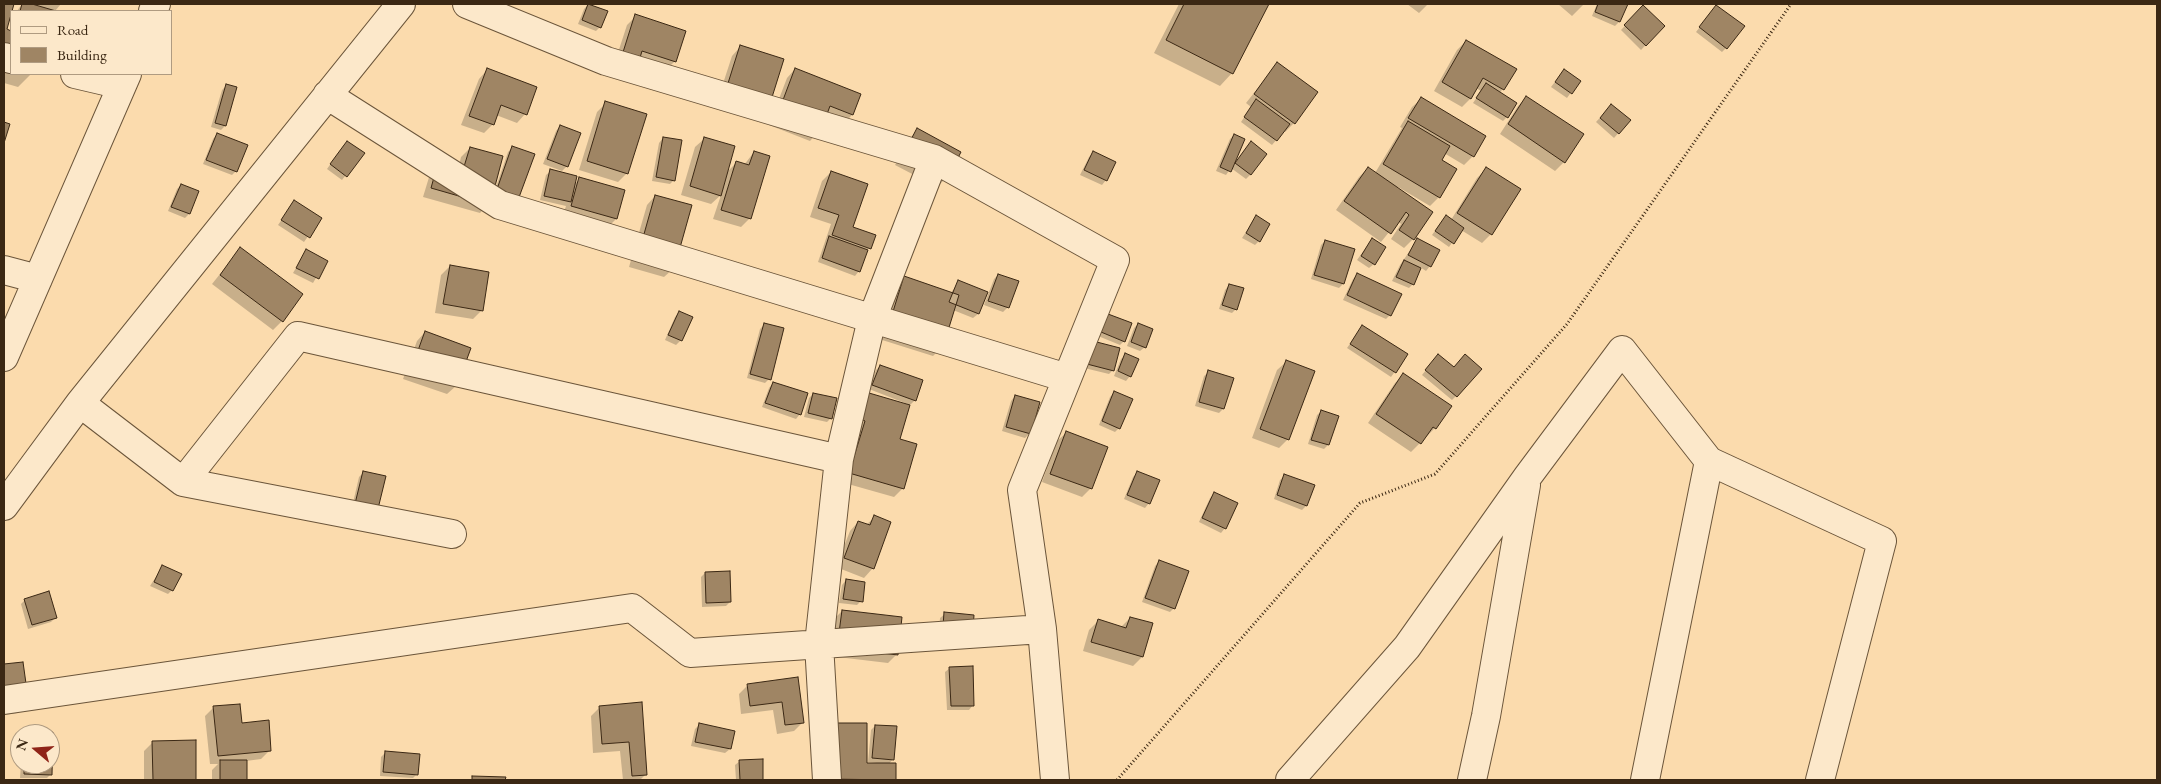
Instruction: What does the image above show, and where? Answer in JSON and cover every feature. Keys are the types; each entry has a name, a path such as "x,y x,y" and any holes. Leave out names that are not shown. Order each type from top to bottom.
{"street":[{"path":"4,506 80,404 401,4"},
{"path":"468,4 606,61 934,159 1115,260 1022,490 1042,629 1055,780"},
{"path":"4,357 125,79 85,75"},
{"path":"328,95 500,205 1067,378"},
{"path":"827,780 819,644 839,460 872,319 934,159"},
{"path":"4,270 38,279"},
{"path":"182,482 298,336 839,460"},
{"path":"1290,780 1406,647 1528,476 1622,350 1709,461 1882,541 1820,780"},
{"path":"80,404 182,482 452,534"},
{"path":"1645,780 1709,461"},
{"path":"1472,780 1486,716 1528,476"},
{"path":"4,700 632,608 690,653 1042,629"}],"path":[{"path":"1117,780 1360,503 1435,474 1567,324 1791,4"}],"building":[{"path":"4,4 14,4 12,10 10,10 7,29 10,30 10,69 4,67"},
{"path":"22,4 32,4 53,10 20,10"},
{"path":"588,4 608,11 601,28 582,20"},
{"path":"1184,4 1269,4 1233,74 1166,40"},
{"path":"1598,4 1628,4 1620,22 1595,12"},
{"path":"1643,5 1665,26 1646,46 1624,25"},
{"path":"1716,5 1745,26 1727,49 1699,27"},
{"path":"635,14 686,31 676,62 642,51 636,71 619,65"},
{"path":"1466,40 1517,69 1504,90 1483,78 1471,99 1442,82"},
{"path":"740,45 784,59 768,110 724,96"},
{"path":"1277,62 1318,92 1295,124 1254,94"},
{"path":"487,68 537,87 527,115 501,105 494,125 469,116"},
{"path":"795,68 861,94 853,115 830,106 820,133 777,116"},
{"path":"1564,69 1581,81 1572,94 1555,82"},
{"path":"1486,83 1517,103 1508,118 1476,98"},
{"path":"226,84 237,87 226,126 215,123"},
{"path":"1526,96 1584,134 1565,163 1508,124"},
{"path":"1421,97 1486,136 1474,157 1408,118"},
{"path":"1256,99 1290,124 1277,141 1244,117"},
{"path":"605,101 647,114 628,174 587,161"},
{"path":"1611,104 1631,120 1619,134 1600,118"},
{"path":"1408,121 1450,146 1442,160 1457,169 1440,198 1383,164"},
{"path":"4,122 10,124 4,143"},
{"path":"560,125 581,133 568,167 547,159"},
{"path":"917,128 961,152 947,179 903,155"},
{"path":"217,133 248,145 237,172 206,160"},
{"path":"1234,134 1245,139 1231,172 1220,167"},
{"path":"663,137 682,140 675,181 656,177"},
{"path":"704,137 735,146 721,196 690,186"},
{"path":"347,141 365,153 347,177 330,164"},
{"path":"1251,141 1267,154 1251,175 1235,163"},
{"path":"512,146 535,154 518,200 496,192"},
{"path":"470,147 503,156 490,205 431,188 438,163 463,170"},
{"path":"754,151 770,156 751,219 721,210 736,161 749,165"},
{"path":"1093,151 1116,162 1107,181 1084,170"},
{"path":"1368,167 1433,212 1414,240 1399,230 1409,215 1406,212 1391,234 1344,201"},
{"path":"1486,167 1521,189 1492,235 1457,213"},
{"path":"550,169 577,176 571,202 544,196"},
{"path":"831,171 868,184 853,227 876,235 871,249 832,235 839,215 818,208"},
{"path":"579,177 625,190 617,219 571,206"},
{"path":"181,184 199,191 190,214 171,207"},
{"path":"655,195 692,205 674,269 637,259"},
{"path":"294,200 322,218 310,238 281,220"},
{"path":"1256,215 1270,224 1260,242 1246,233"},
{"path":"1446,215 1464,228 1454,244 1435,231"},
{"path":"829,236 868,250 860,272 822,258"},
{"path":"1372,238 1386,247 1375,265 1361,256"},
{"path":"1417,238 1440,250 1431,267 1408,255"},
{"path":"1325,240 1355,249 1344,284 1314,275"},
{"path":"240,247 303,294 283,322 220,275"},
{"path":"306,249 328,261 319,279 296,268"},
{"path":"1404,260 1421,268 1414,285 1396,277"},
{"path":"450,265 489,272 483,311 443,304"},
{"path":"1357,273 1402,294 1391,316 1347,295"},
{"path":"998,274 1019,281 1009,308 988,301"},
{"path":"904,276 959,295 943,347 887,331"},
{"path":"958,280 988,292 979,314 949,302"},
{"path":"1229,284 1244,288 1237,310 1222,305"},
{"path":"679,311 693,317 682,341 668,335"},
{"path":"1108,314 1132,323 1125,342 1101,332"},
{"path":"764,323 784,328 771,380 750,374"},
{"path":"1138,323 1153,329 1146,348 1131,342"},
{"path":"1362,325 1408,354 1396,373 1350,344"},
{"path":"425,331 471,348 457,386 411,370"},
{"path":"1089,340 1120,348 1114,371 1083,363"},
{"path":"1125,353 1139,359 1131,377 1118,371"},
{"path":"1438,354 1454,367 1465,354 1482,369 1457,397 1425,370"},
{"path":"1286,360 1315,371 1289,440 1260,429"},
{"path":"880,365 923,380 916,401 872,385"},
{"path":"1208,370 1234,378 1224,409 1199,402"},
{"path":"1403,373 1452,406 1436,429 1433,427 1421,444 1376,414"},
{"path":"773,382 808,393 801,415 765,403"},
{"path":"1114,391 1133,399 1120,429 1102,421"},
{"path":"813,393 837,398 832,419 808,413"},
{"path":"869,393 910,405 900,439 917,444 904,489 849,473 865,421 861,419"},
{"path":"1015,395 1040,402 1031,434 1006,427"},
{"path":"1321,410 1339,416 1329,445 1311,440"},
{"path":"1066,431 1108,447 1092,489 1050,474"},
{"path":"363,471 386,476 375,521 352,516"},
{"path":"1137,471 1160,480 1150,504 1127,495"},
{"path":"1284,474 1315,485 1307,506 1277,495"},
{"path":"1214,492 1238,503 1226,529 1202,518"},
{"path":"874,515 891,522 874,569 844,558 858,521 870,525"},
{"path":"1159,560 1189,571 1175,609 1145,598"},
{"path":"162,565 182,574 173,591 154,582"},
{"path":"730,571 731,602 706,603 705,572"},
{"path":"846,579 865,582 863,602 843,599"},
{"path":"49,591 57,618 32,625 24,599"},
{"path":"842,610 902,617 898,655 837,648"},
{"path":"944,612 974,615 972,645 942,642"},
{"path":"1130,617 1153,623 1143,657 1091,642 1098,619 1126,628"},
{"path":"23,662 29,705 4,708 4,664"},
{"path":"973,666 974,706 951,706 949,667"},
{"path":"798,677 804,723 785,725 782,702 750,706 747,684"},
{"path":"642,702 647,775 632,776 629,742 602,744 599,706"},
{"path":"240,704 242,723 269,720 271,751 218,756 213,706"},
{"path":"699,723 735,731 731,749 695,742"},
{"path":"827,723 867,723 867,763 896,763 896,780 826,779"},
{"path":"875,725 897,726 894,760 872,758"},
{"path":"196,740 196,780 153,780 152,741"},
{"path":"385,751 420,754 418,775 383,772"},
{"path":"763,759 763,780 740,780 739,760"},
{"path":"220,760 247,760 247,780 220,780"},
{"path":"472,776 506,777 505,780 472,780"}]}
